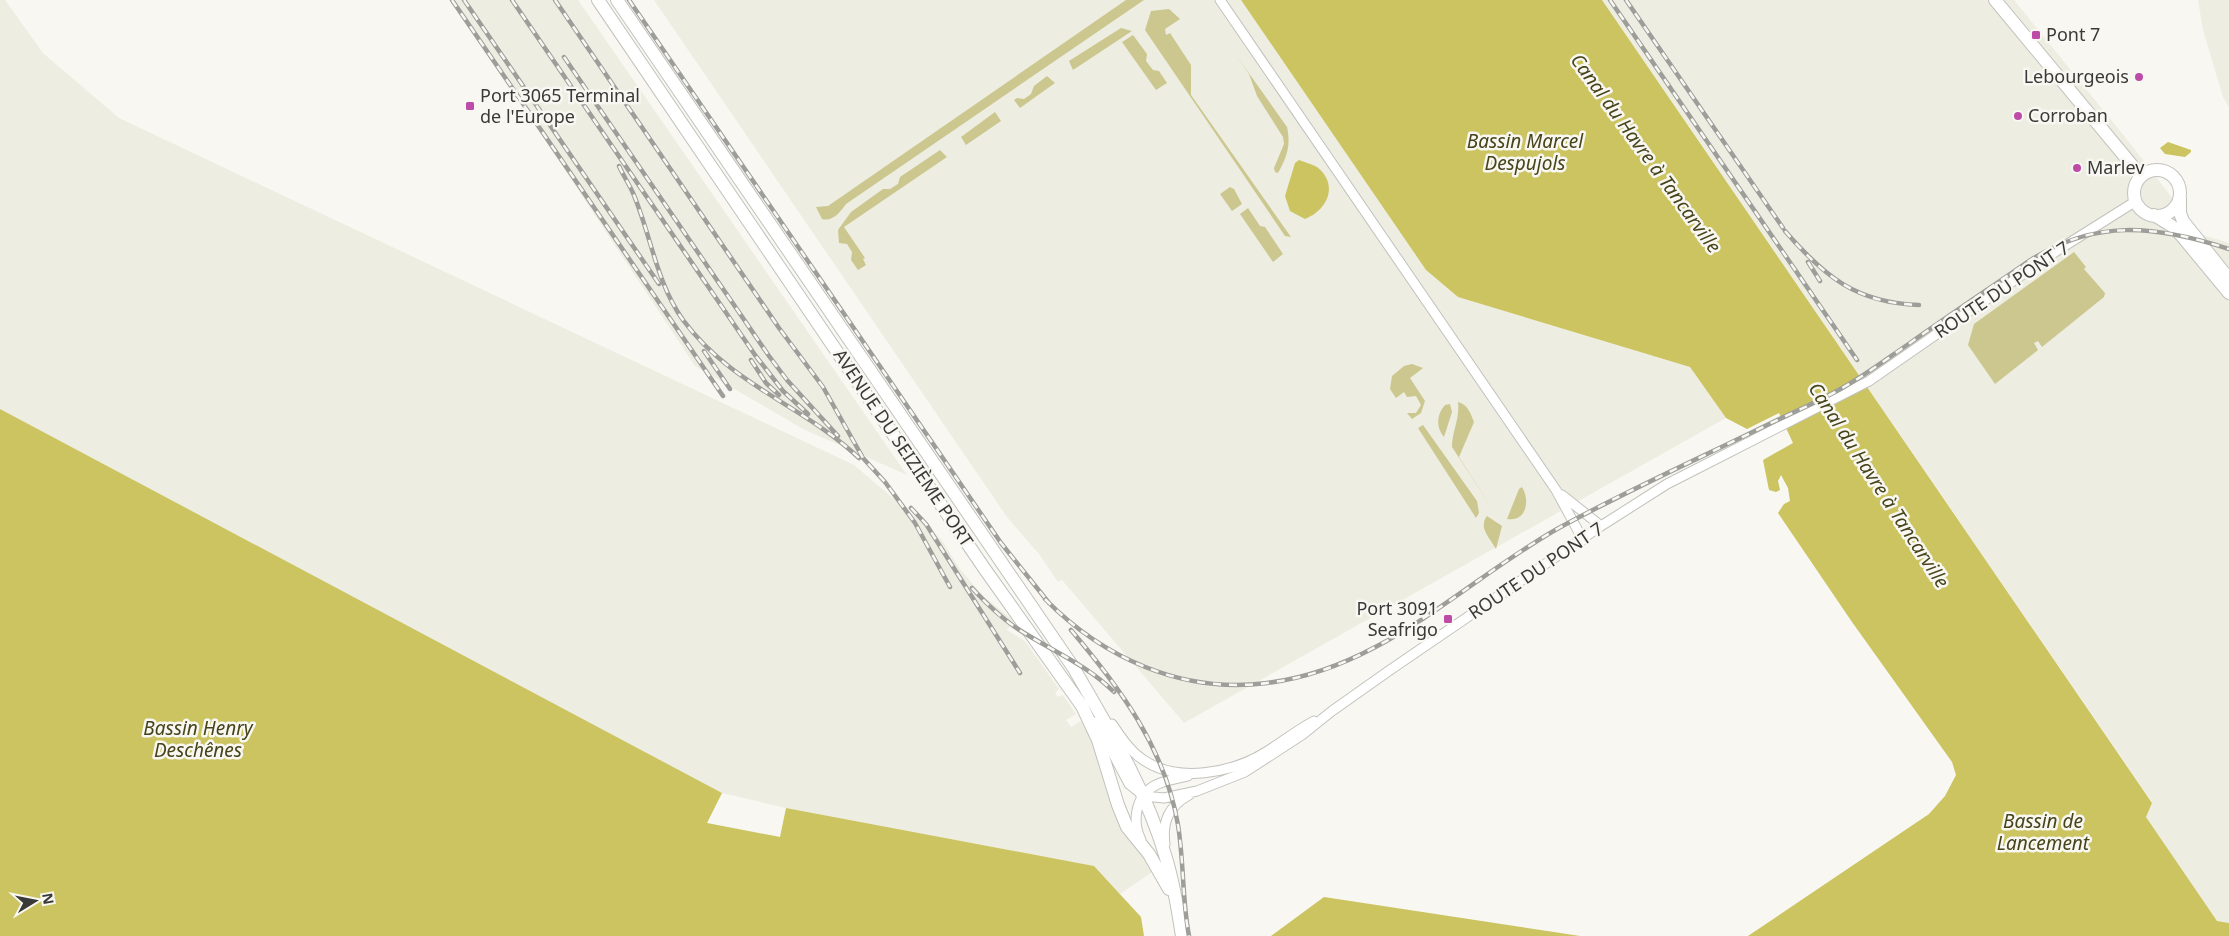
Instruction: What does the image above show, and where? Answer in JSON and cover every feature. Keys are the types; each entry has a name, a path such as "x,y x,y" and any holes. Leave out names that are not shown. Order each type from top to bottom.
{"main road":[{"name":"AVENUE DU SEIZIÈME PORT","path":"598,0 979,560 1082,706 1098,740 1125,821 1149,854 1164,879 1178,910"},
{"name":"AVENUE DU SEIZIÈME PORT","path":"617,0 1073,667 1121,750 1144,796 1160,839 1174,886 1182,932"},
{"path":"1996,0 2141,176"},
{"path":"2154,170 2167,172 2177,181 2180,193 2180,199 2173,210 2161,215 2146,213 2136,201 2134,195 2136,184 2141,176 2154,170"},
{"path":"2180,193 2180,213 2183,221 2229,279"},
{"path":"2154,215 2172,226 2181,235 2229,293"}],"street":[{"path":"1220,0 1556,490 1583,540"},
{"name":"ROUTE DU PONT 7","path":"1332,711 1601,526 1667,484 1870,381 2055,252 2136,201"},
{"path":"1556,490 1601,526"},
{"path":"1073,667 1130,750 1142,760 1169,771 1206,772"},
{"path":"1082,706 1101,731 1129,784 1144,796 1164,798 1197,791 1258,765 1302,735 1332,711"},
{"path":"1149,854 1138,834 1136,824 1138,805 1150,789 1163,782 1247,762 1266,753 1302,727 1332,711"},
{"path":"1174,886 1165,842 1166,820 1174,806 1197,791"}],"shaded area":[{"path":"0,0 5,0 43,53 119,118 854,465 941,539 960,569 983,596 1014,621 1007,630 1025,641 1059,689 1055,693 1058,697 1063,695 1076,714 1066,720 1071,727 1081,721 1092,738 1098,756 1155,870 1120,894 1094,866 786,808 722,793 0,409"},
{"path":"452,0 578,0 907,475 803,429 695,366"},
{"path":"654,0 1241,0 1426,270 1458,297 1690,367 1726,418 1184,723 1062,580 1058,582 1039,554 1007,517"},
{"path":"1126,0 1144,0 846,204 836,216 826,220 822,219 816,207 828,206"},
{"path":"1602,0 2014,0 2129,142 2200,234 2229,243 2229,923 2217,921 2146,817 2152,802"},
{"path":"2198,0 2229,0 2229,107 2223,97 2203,30"},
{"path":"1169,9 1180,19 1165,29 1166,35 1170,33 1191,65 1191,95 1291,237 1285,236 1145,30 1151,11"},
{"path":"1121,28 1132,31 1073,70 1069,61"},
{"path":"1133,35 1147,54 1146,61 1153,70 1159,71 1167,83 1156,90 1122,42"},
{"path":"1236,55 1287,127 1289,140 1287,151 1278,173 1275,172 1274,168 1284,144 1283,137 1257,96 1249,74"},
{"path":"1047,76 1055,83 1020,108 1014,100 1017,98 1024,99 1031,94 1034,86"},
{"path":"995,112 1001,121 966,145 961,137"},
{"path":"940,150 947,157 844,227 865,258 863,259 866,265 858,270 851,260 852,252 847,244 839,243 838,230 851,212 883,189 890,189 898,184 900,177"},
{"path":"1230,187 1234,189 1242,204 1232,211 1220,194"},
{"path":"1248,208 1260,226 1265,227 1283,254 1273,262 1240,214"},
{"path":"2074,252 2086,267 2084,269 2105,293 2104,297 2042,347 2038,341 2034,343 2038,350 1995,384 1968,345 1974,324"},
{"path":"1412,364 1423,368 1410,378 1425,401 1421,413 1412,419 1407,413 1416,413 1421,405 1416,396 1407,397 1404,392 1396,398 1390,389 1392,376 1404,366"},
{"path":"1458,402 1470,412 1474,422 1459,457 1494,511 1452,447 1458,414"},
{"path":"1450,404 1452,412 1444,437 1438,426 1438,421 1442,409 1445,405"},
{"path":"1423,425 1477,501 1479,513 1476,518 1418,428"},
{"path":"1522,487 1526,498 1523,514 1514,519 1507,519 1519,489"},
{"path":"1487,516 1502,526 1496,549 1484,529"}],"water":[{"path":"1241,0 1602,0 2152,803 2146,817 2217,921 2229,923 2229,936 1748,936 1929,814 1945,796 1956,775 1952,762 1852,622 1778,513 1784,504 1790,501 1788,488 1781,475 1778,481 1780,490 1776,492 1769,490 1763,460 1793,443 1779,413 1747,429 1726,418 1690,367 1458,297 1426,270"},
{"path":"2168,142 2191,150 2191,152 2185,157 2165,154 2160,148"},
{"path":"1299,160 1317,167 1328,181 1329,189 1325,203 1313,215 1305,219 1290,211 1285,196 1295,163"},
{"name":"Bassin Henry Deschênes","path":"0,409 722,793 707,823 780,837 786,808 1094,866 1141,917 1144,936 0,936"},
{"path":"1324,897 1580,936 1271,936"}],"railway":[{"path":"452,0 723,396"},
{"path":"464,0 659,284"},
{"path":"512,0 755,355 783,391 808,414"},
{"path":"555,0 779,328 823,387 863,458 885,482 915,523 950,587"},
{"path":"629,0 1001,543 1049,603"},
{"path":"1610,0 1857,360"},
{"path":"1626,0 1783,228"},
{"path":"564,57 769,356 787,380 838,436"},
{"path":"619,166 639,209 666,290 683,320 702,343 723,362 745,379 815,423 859,458"},
{"path":"1045,599 1092,639 1146,667 1175,677 1205,683 1235,685 1267,683 1308,675 1347,661 1384,643 1522,551 1583,515 1844,387 2051,248 2076,238 2101,232 2125,230 2176,235 2229,249"},
{"path":"1785,231 1828,274 1859,293 1877,299 1919,305"},
{"path":"1808,262 1820,281"},
{"path":"704,351 730,389"},
{"path":"751,360 766,383 779,395"},
{"path":"911,508 926,524 1020,673"},
{"path":"972,588 1012,625 1080,665 1114,692"},
{"path":"1071,630 1123,697 1138,720 1163,770 1172,797 1178,825 1189,936"}],"place":[{"name":"Pont 7","path":"2036,35"},
{"name":"Lebourgeois","path":"2139,77"},
{"name":"Port 3065 Terminal de l'Europe","path":"470,106"},
{"name":"Corroban","path":"2018,116"},
{"name":"Marlev","path":"2077,168"},
{"name":"Port 3091 Seafrigo","path":"1448,619"}],"water label":[{"name":"Bassin Marcel Despujols","path":"1525,152"},
{"name":"Canal du Havre à Tancarville","path":"1646,153"},
{"name":"Canal du Havre à Tancarville","path":"1879,485"},
{"name":"Bassin de Lancement","path":"2043,832"}]}
